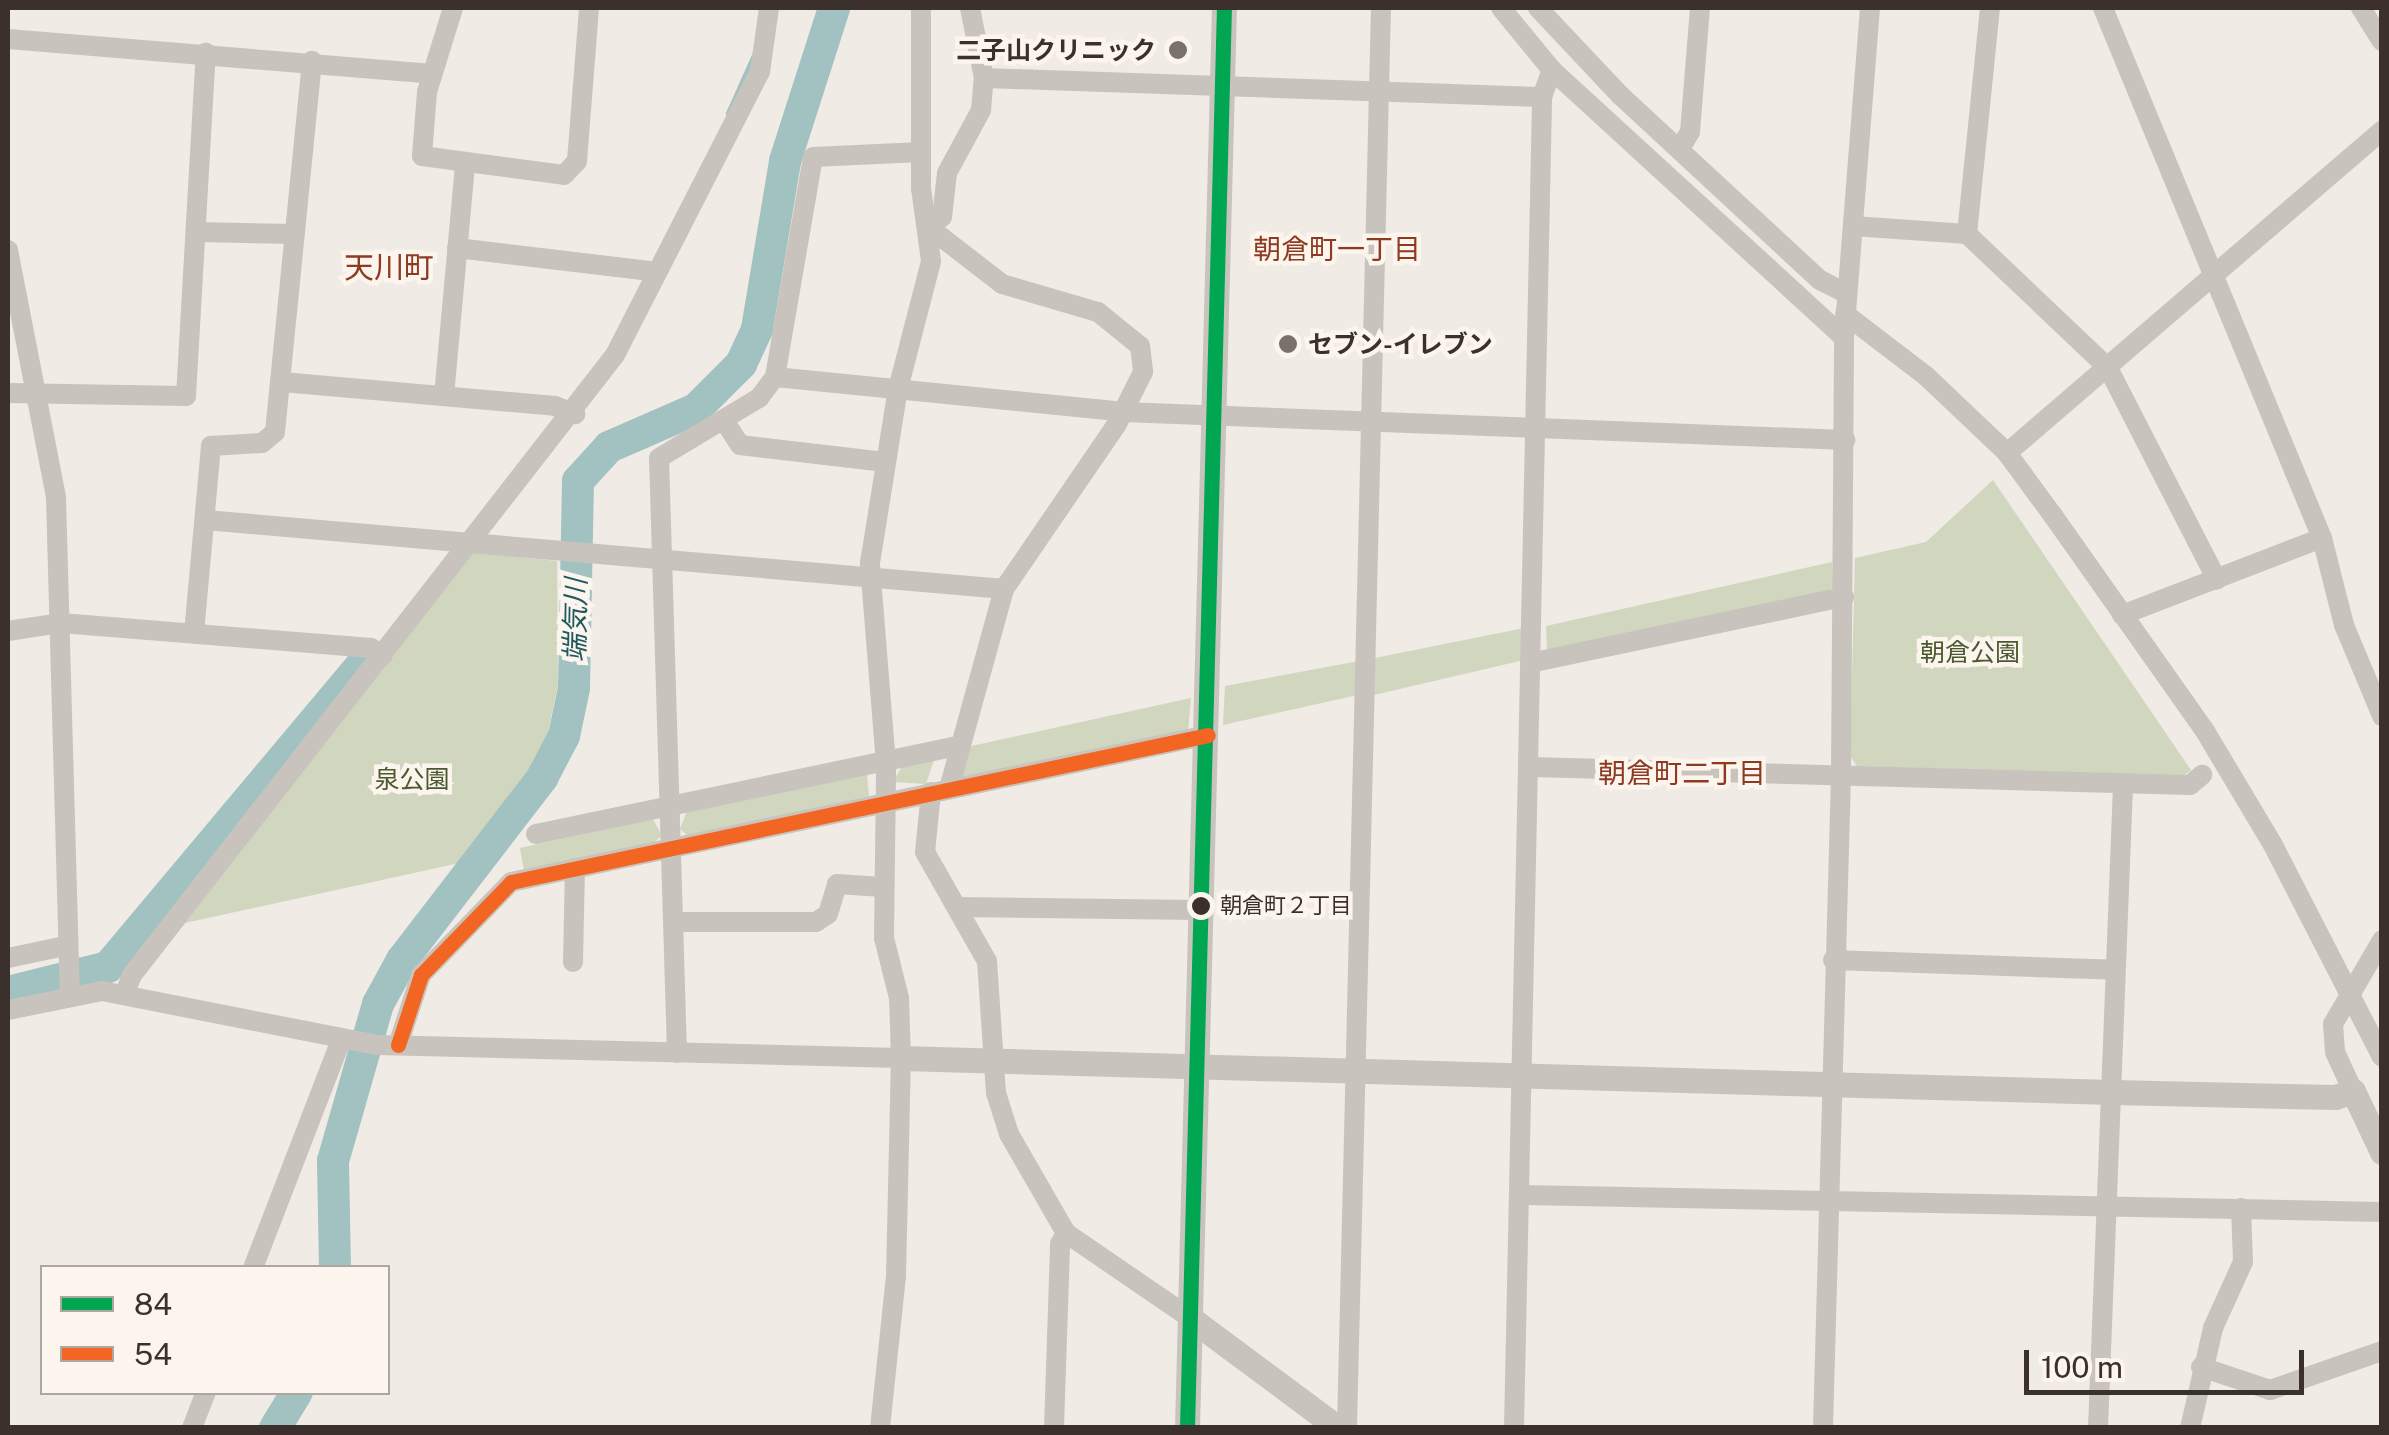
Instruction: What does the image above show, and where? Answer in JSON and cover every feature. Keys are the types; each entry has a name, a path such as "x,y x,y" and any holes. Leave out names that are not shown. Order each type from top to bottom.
{"street":[{"path":"453,8 433,74 422,156 465,167 574,172 590,8"},
{"path":"125,993 382,656 575,414 658,272 760,72 769,8"},
{"path":"880,1428 896,1276 901,1058 884,888 886,764 872,578 884,462 931,261 922,198 921,8"},
{"path":"927,226 940,220 948,173 980,110 984,78 970,8"},
{"path":"1187,1428 1224,8"},
{"path":"1347,1428 1381,8"},
{"path":"1500,8 1552,70 1844,338"},
{"path":"1538,8 1582,59 2007,453 2205,730 2348,990 2375,1026 2382,1057"},
{"path":"1680,148 1690,132 1700,8"},
{"path":"1823,1428 1841,775 1844,338 1870,8"},
{"path":"1967,234 1990,8"},
{"path":"2103,8 2322,538 2344,625 2382,716"},
{"path":"2361,8 2382,40"},
{"path":"8,38 433,74"},
{"path":"8,393 186,396 206,53"},
{"path":"194,633 211,446 271,440 282,382 312,61"},
{"path":"1514,1428 1531,768 1542,97 1552,70"},
{"path":"984,78 1542,97"},
{"path":"2007,453 2108,368 2214,270 2382,130"},
{"path":"676,1053 658,458 725,422 759,398 774,377 813,157 921,152"},
{"path":"444,396 465,167"},
{"path":"922,198 934,204 945,199"},
{"path":"927,226 1002,284 1092,308 1136,342 1143,372 1124,412 1004,589 972,718 940,788 926,860 959,907 987,961 999,1110 1066,1233 1190,1318 1338,1428"},
{"path":"1853,226 1967,234 2108,368 2217,580"},
{"path":"196,232 294,234"},
{"path":"458,248 658,272"},
{"path":"8,250 54,471 62,623 67,972"},
{"path":"774,377 1124,412 1846,440"},
{"path":"282,382 555,406 575,414"},
{"path":"725,422 740,445 884,462"},
{"path":"206,520 659,563 1004,589"},
{"path":"2122,615 2322,538"},
{"path":"1530,662 1844,597"},
{"path":"8,631 62,623 371,648 382,656"},
{"path":"388,1045 422,976 502,886 940,788 1208,735"},
{"path":"536,834 668,804 886,764 956,746"},
{"path":"1531,768 2190,786 2202,776"},
{"path":"2098,1428 2123,784"},
{"path":"573,962 575,868"},
{"path":"673,922 816,922 828,914 837,884 884,888"},
{"path":"959,907 1200,910"},
{"path":"2382,940 2348,990 2332,1039 2382,1152"},
{"path":"8,958 67,972 125,993 347,1041 388,1045 1832,1086 2335,1096 2352,1090"},
{"path":"1833,960 2115,970"},
{"path":"8,1010 67,972"},
{"path":"254,1265 347,1041"},
{"path":"1522,1194 2382,1212"},
{"path":"2190,1428 2202,1367 2242,1262 2241,1208"},
{"path":"1054,1428 1060,1244 1066,1233"},
{"path":"2202,1367 2270,1390 2382,1351"},
{"path":"192,1428 205,1395"}],"green space":[{"name":"朝倉公園","path":"1993,480 2191,770 2183,776 1857,766 1850,756 1855,558 1926,542"},
{"name":"泉公園","path":"471,552 557,561 558,684 544,752 464,862 185,923"},
{"path":"1832,562 1833,587 1826,594 1547,652 1546,626"},
{"path":"1524,628 1524,660 1374,695 1375,658"},
{"path":"1359,661 1358,695 1223,725 1225,686"},
{"path":"1191,698 1188,732 962,778 967,747"},
{"path":"934,760 926,784 893,782 902,766"},
{"path":"867,774 869,796 688,836 680,829 687,811"},
{"path":"653,819 662,836 653,843 524,871 520,848"}],"waterway":[{"name":"端気川","path":"335,1265 333,1161 378,1004 402,960 542,778 564,736 574,688 578,481 609,447 696,409 741,364 757,329 785,161 834,8"},
{"path":"728,113 754,55"},
{"path":"8,992 108,967 360,667"},
{"name":"端気川","path":"275,1428 295,1395"}],"transit line":[{"name":"84","path":"1187,1428 1224,8"},
{"name":"54","path":"398,1045 421,975 511,882 1208,735"}],"place":[{"name":"二子山クリニック","path":"1178,50"},
{"name":"セブン-イレブン","path":"1288,344"},
{"name":"朝倉町２丁目","path":"1201,906"}],"district":[{"name":"朝倉町一丁目","path":"1337,249"},
{"name":"天川町","path":"389,267"},
{"name":"朝倉町二丁目","path":"1682,773"}]}
